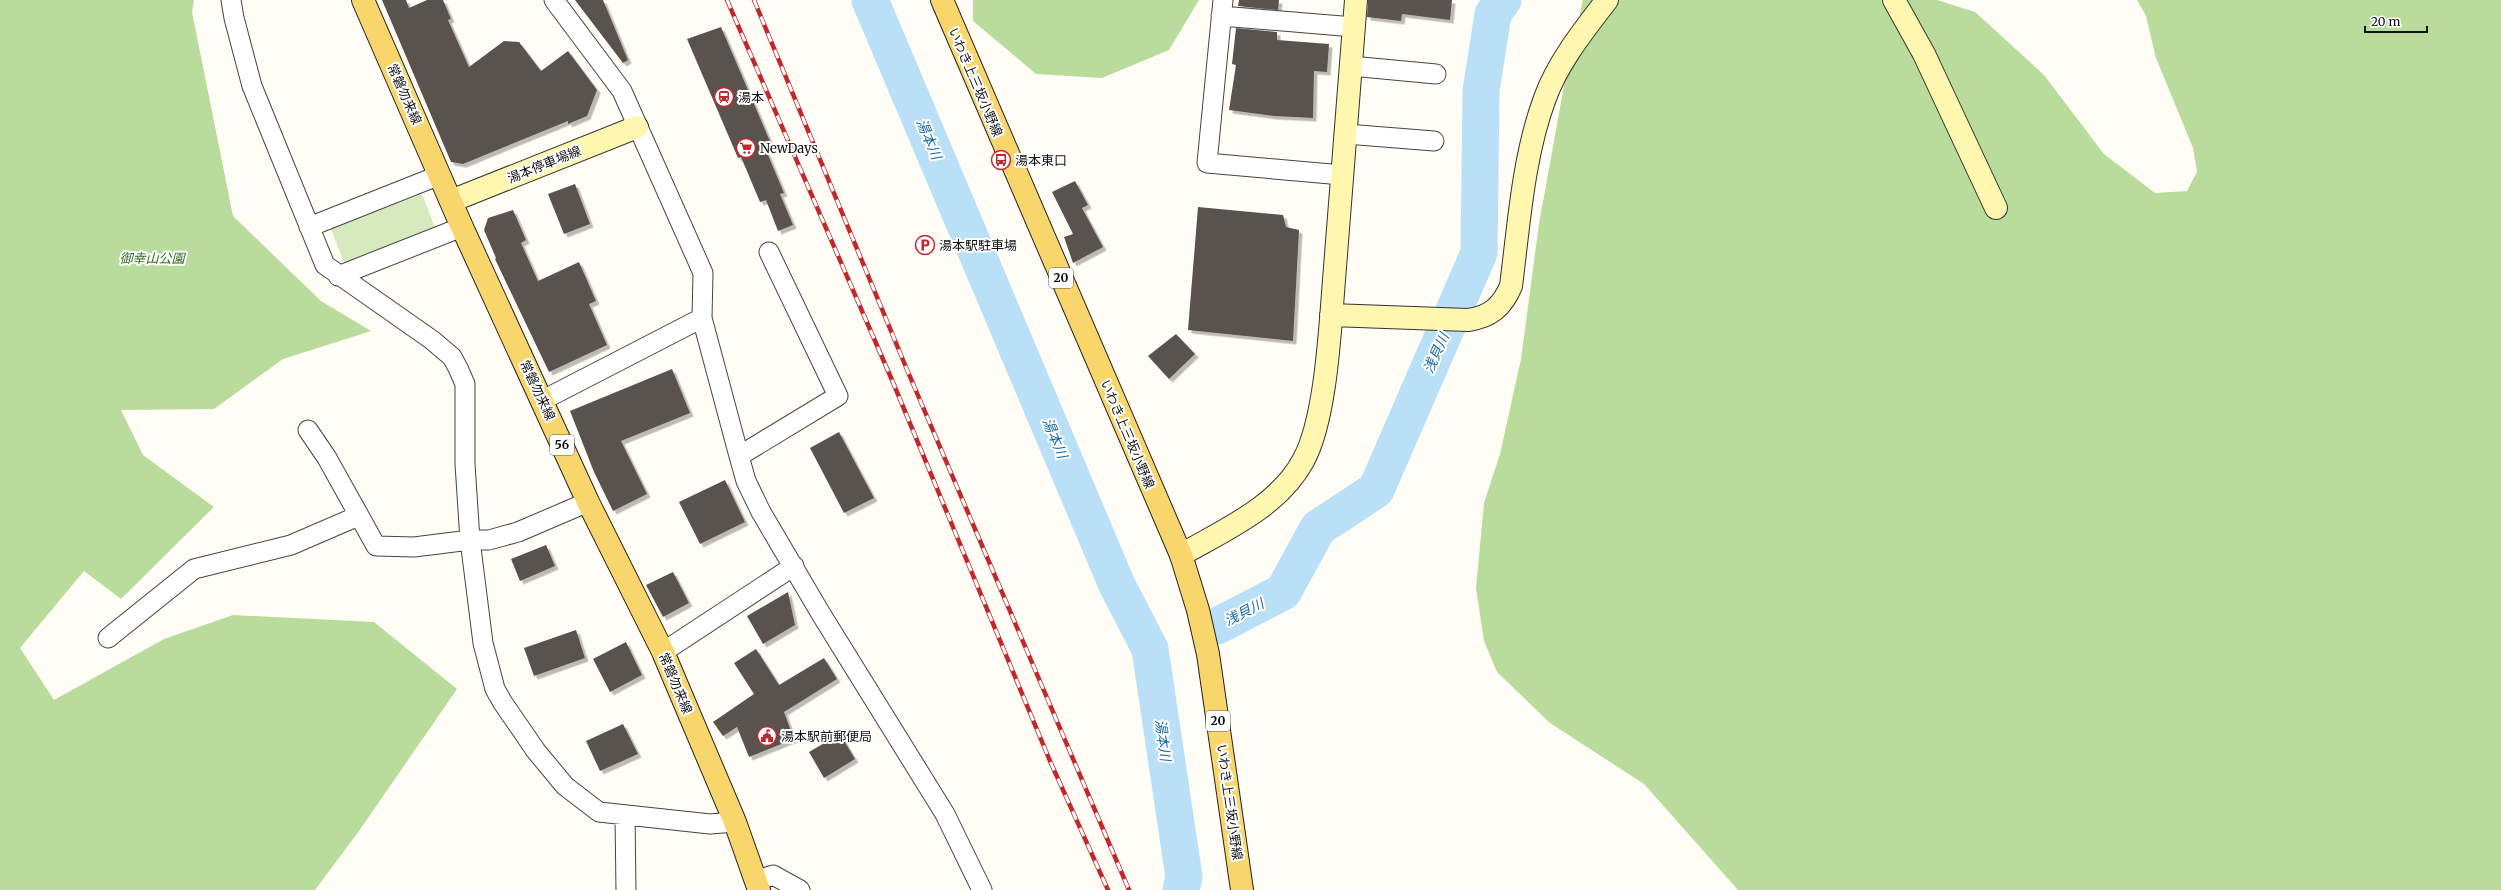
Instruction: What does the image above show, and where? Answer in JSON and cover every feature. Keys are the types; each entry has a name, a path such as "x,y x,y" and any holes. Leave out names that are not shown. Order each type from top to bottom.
{"main road":[{"name":"常磐勿来線","path":"363,0 462,227 588,502 663,652 735,822 757,885"},
{"name":"いわき上三坂小野線","path":"942,0 1181,555 1198,610 1208,654 1242,890"}],"street":[{"path":"231,0 240,45 252,86 325,265 338,276 432,340 452,357 465,384 465,464 470,540 483,643 495,689 536,751 565,786 599,812 710,824 735,822"},
{"path":"554,0 622,91 703,273 702,318 746,480 761,512 821,614 944,814 982,890"},
{"path":"1181,555 1264,506 1285,487 1304,461 1315,430 1322,393 1331,315 1356,0"},
{"path":"1331,315 1468,320 1480,318 1494,311 1504,302 1511,286 1526,169 1545,97 1560,67 1607,0"},
{"path":"1894,0 1924,54 1996,208"},
{"path":"1342,175 1207,163 1222,8 1354,27"},
{"path":"1351,66 1436,74"},
{"name":"湯本停車場線","path":"451,201 637,127"},
{"path":"1346,134 1434,141"},
{"path":"309,227 440,175"},
{"path":"338,276 462,227"},
{"path":"739,456 838,396 769,252"},
{"path":"542,400 702,318"},
{"path":"308,430 327,458 376,546 414,547 470,540 489,540 518,532 588,502"},
{"path":"108,638 194,569 291,545 358,516"},
{"path":"663,652 794,566"},
{"path":"626,816 626,890"},
{"path":"757,885 773,875 800,890"}],"green space":[{"name":"御幸山公園","path":"0,0 194,0 192,12 233,216 321,301 371,331 283,359 214,409 121,410 143,455 214,507 121,599 84,571 20,648 54,700 164,639 233,615 374,622 457,689 359,831 315,890 0,890"},
{"path":"973,0 1199,0 1169,50 1102,78 1036,74 973,21"},
{"path":"1583,0 1937,0 1975,12 2044,75 2104,154 2155,193 2187,191 2197,172 2193,148 2156,58 2146,16 2137,0 2501,0 2501,890 1738,890 1644,784 1550,723 1497,672 1484,641 1476,588 1484,503 1500,454 1521,359 1539,224 1567,69"},
{"path":"422,194 435,228 344,263 331,229"}],"building":[{"path":"382,0 406,0 409,8 427,0 443,0 451,19 448,20 469,67 504,41 519,42 541,71 568,51 597,90 587,116 568,124 568,121 463,164 451,162"},
{"path":"575,0 603,0 628,60 623,63"},
{"path":"1239,0 1279,0 1278,10 1238,6"},
{"path":"1368,0 1452,0 1450,20 1402,14 1401,21 1367,17"},
{"path":"721,27 772,146 765,148 784,193 780,194 793,225 778,231 766,200 760,202 741,157 738,158 687,39"},
{"path":"1236,28 1277,32 1277,40 1329,44 1327,72 1314,71 1313,118 1274,116 1229,110 1236,65 1232,64"},
{"path":"1075,181 1088,205 1082,208 1103,247 1073,263 1064,237 1073,234 1052,192"},
{"path":"575,184 590,224 564,234 548,194"},
{"path":"1198,207 1283,215 1286,227 1299,230 1293,341 1188,330"},
{"path":"513,210 526,240 521,243 538,281 579,262 596,301 589,304 607,345 549,372 495,259 496,258 484,230 488,218"},
{"path":"1176,334 1195,354 1169,379 1148,356"},
{"path":"672,369 690,413 621,441 647,494 613,511 594,472 570,411"},
{"path":"839,432 874,498 844,513 810,448"},
{"path":"725,480 745,522 700,544 679,502"},
{"path":"546,545 555,566 520,581 511,559"},
{"path":"673,572 689,603 663,617 646,585"},
{"path":"788,592 795,625 763,644 747,616"},
{"path":"576,630 585,658 534,676 524,648"},
{"path":"626,642 642,675 610,692 593,659"},
{"path":"756,649 779,685 824,658 837,679 784,712 794,739 749,757 737,727 723,736 713,722 754,694 734,663"},
{"path":"623,724 638,754 600,771 586,741"},
{"path":"840,734 855,759 824,778 809,752"}],"waterway":[{"name":"湯本川","path":"870,0 1117,585 1150,649 1184,877 1181,890"},
{"name":"浅貝川","path":"1217,626 1283,592 1318,528 1376,490 1479,253 1481,91 1493,14 1503,0"}],"railway":[{"path":"727,0 892,380 1050,761 1108,890"},
{"path":"754,0 908,372 1129,890"}],"place":[{"name":"湯本","path":"724,97"},
{"name":"NewDays","path":"746,148"},
{"name":"湯本東口","path":"1001,160"},
{"name":"湯本駅駐車場","path":"925,245"},
{"name":"湯本駅前郵便局","path":"767,736"}]}
